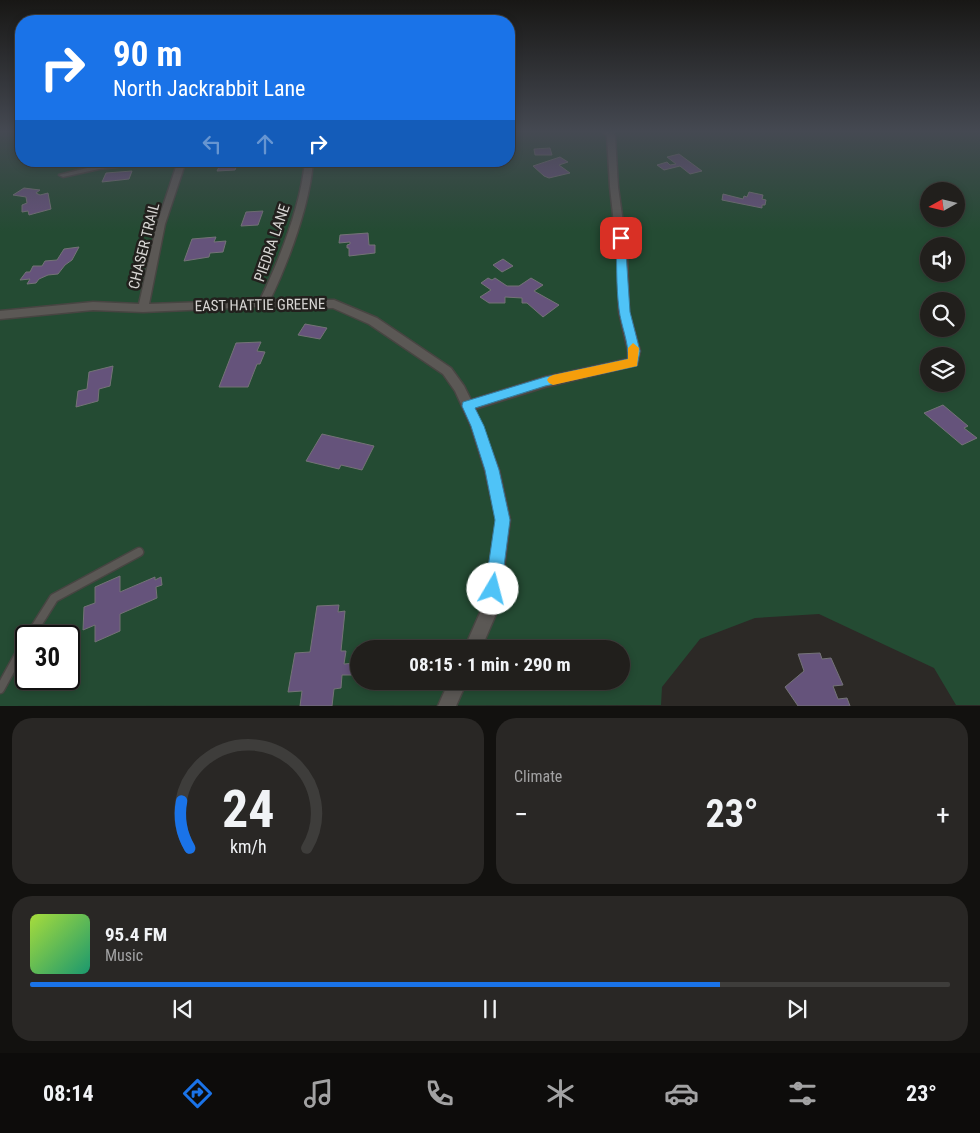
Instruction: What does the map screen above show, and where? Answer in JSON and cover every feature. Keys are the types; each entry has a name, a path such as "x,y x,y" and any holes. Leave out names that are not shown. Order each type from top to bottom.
{"street":[{"path":"468,406 545,382 633,362 634,351 624,312 622,251 613,165"},
{"path":"63,175 100,167"},
{"name":"CHASER TRAIL","path":"143,308 161,224 180,167"},
{"name":"PIEDRA LANE","path":"263,303 278,275 289,243 308,167"},
{"name":"EAST HATTIE GREENE","path":"0,315 93,306 143,308 263,303 334,304 373,321 447,371 460,389 478,426 492,470 503,520 491,607 476,640"},
{"path":"447,706 454,690"}],"lane":[{"path":"37,625 54,598 139,552"},
{"path":"0,689 15,662"}],"green space":[{"path":"0,165 15,165 15,167 515,167 515,165 980,165 980,705 956,705 934,668 819,614 755,618 700,639 662,687 661,705 0,706"}],"building":[{"path":"559,165 570,173 549,178 533,166"},
{"path":"657,165 694,165 702,171 690,174 680,166 664,170"},
{"path":"219,167 236,167 235,170 217,171"},
{"path":"132,171 129,179 102,182 106,173"},
{"path":"24,188 40,190 36,193 40,195 48,193 51,209 29,215 28,211 22,212 22,205 27,203 26,197 13,195"},
{"path":"749,192 763,195 762,199 766,200 762,208 722,200 723,194 743,199 744,196 747,197"},
{"path":"263,211 258,225 241,226 246,212"},
{"path":"368,233 369,245 375,245 375,253 349,256 347,245 350,242 339,243 340,235"},
{"path":"216,237 214,242 226,241 223,252 210,253 209,257 184,261 192,239"},
{"path":"79,247 72,260 58,274 48,275 39,279 36,283 27,284 30,279 20,280 26,272 30,272 33,266 42,266 45,261 57,260 64,249"},
{"path":"503,259 513,266 502,272 493,265"},
{"path":"488,278 492,280 495,278 507,286 519,286 531,278 543,285 534,291 559,305 543,317 527,303 522,303 522,298 505,297 505,303 489,303 480,297 491,290 481,283"},
{"path":"305,324 327,328 320,339 298,335"},
{"path":"261,342 257,351 265,352 260,364 257,364 248,387 219,387 236,343"},
{"path":"113,366 110,386 99,389 98,401 76,407 78,391 87,389 89,372"},
{"path":"943,405 968,426 964,428 977,438 962,445 924,413"},
{"path":"322,434 374,446 362,470 341,465 339,469 306,461"},
{"path":"120,576 120,592 155,577 155,580 161,577 162,585 156,587 157,598 120,614 120,631 95,642 95,625 83,630 84,607 95,603 95,587"},
{"path":"339,605 338,612 345,611 341,651 346,651 344,664 350,664 350,675 342,675 341,688 334,689 332,706 300,706 302,691 288,692 295,653 310,652 317,606"},
{"path":"820,653 822,659 831,658 843,685 833,686 838,699 847,698 850,706 798,706 785,687 804,671 798,654"}],"slow traffic":[{"path":"553,380 633,362 633,348"}],"route":[{"path":"493,589 503,520 492,470 478,426 468,406 545,382 633,362 634,351 624,312 622,292 621,238"}]}
